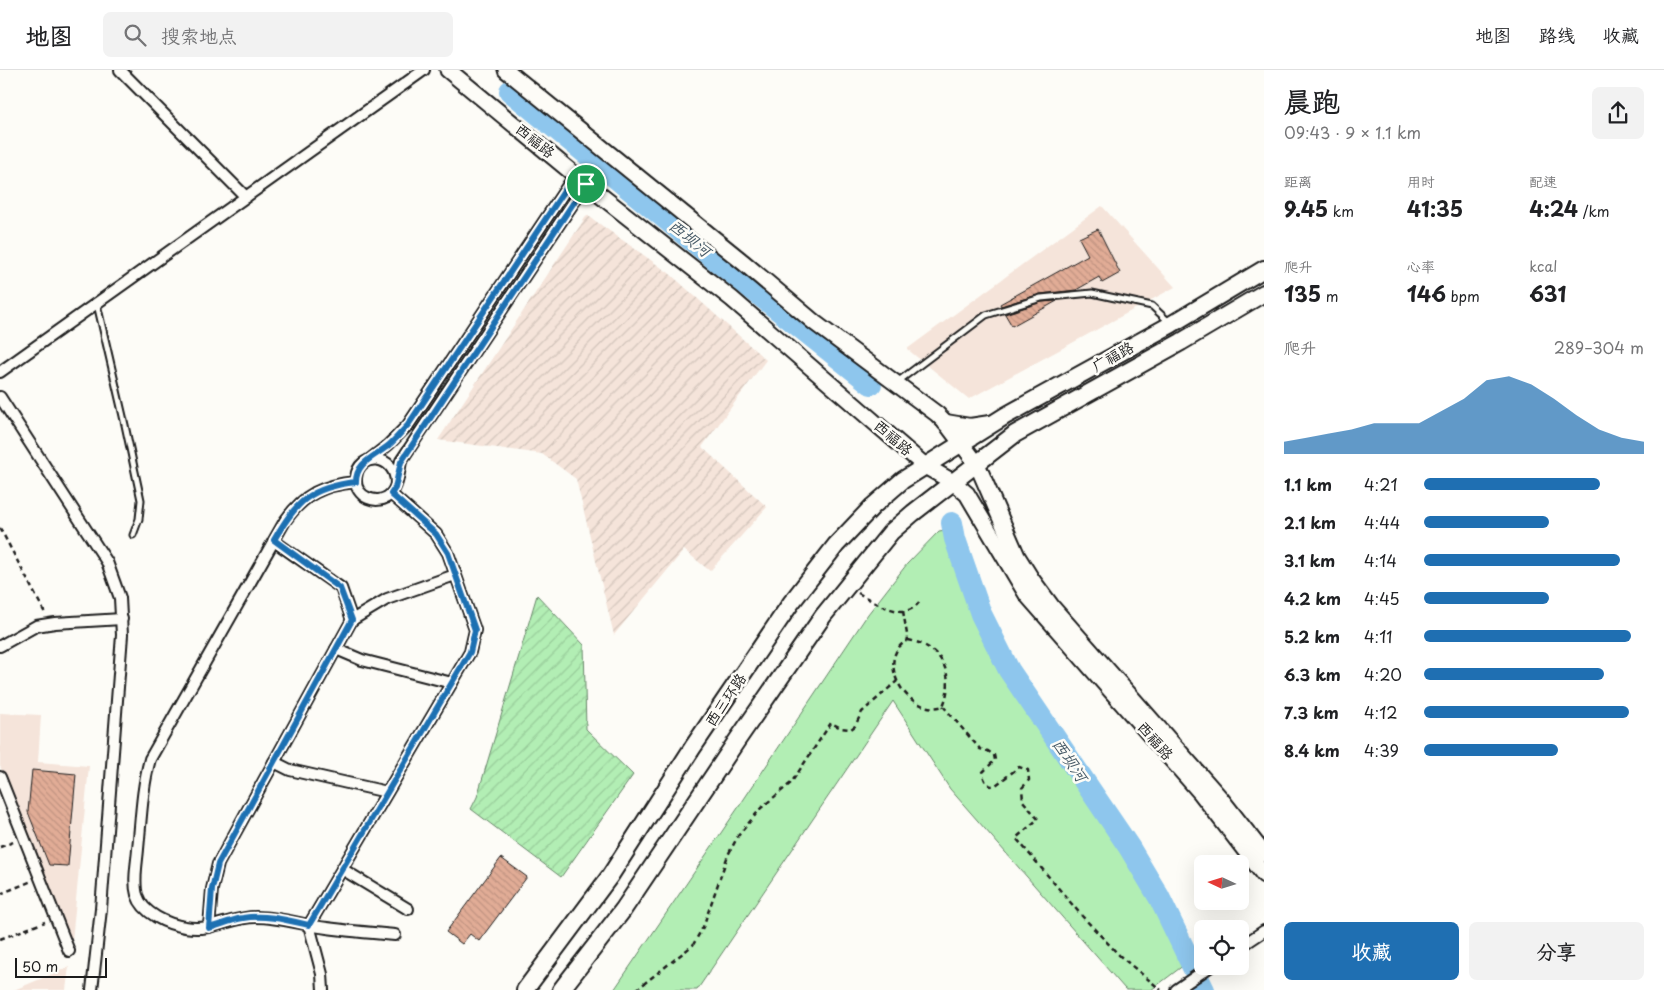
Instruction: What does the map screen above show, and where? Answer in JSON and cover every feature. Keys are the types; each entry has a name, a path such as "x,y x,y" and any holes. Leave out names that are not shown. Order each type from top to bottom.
{"main road":[{"name":"西福路","path":"448,70 581,180 732,299 925,466 954,482 967,494 1026,595 1200,792 1264,875"},
{"name":"西福路","path":"506,70 816,323 937,414 946,423 977,464 1017,556 1032,580 1052,607 1221,799 1264,854"},
{"name":"广福路","path":"962,444 995,423 1172,324 1264,269"},
{"name":"广福路","path":"954,482 1015,434 1181,342 1264,292"},
{"path":"946,423 970,427 995,423"},
{"name":"西三环路","path":"525,990 610,876 693,748 791,603 836,545 873,506 903,480 962,444"},
{"name":"西三环路","path":"561,990 623,910 738,739 845,587 891,532 954,482"}],"street":[{"path":"120,70 246,197"},
{"path":"0,372 424,70"},
{"path":"581,180 401,462 391,494 381,500 369,499 360,492 356,482 358,471 365,462 388,445 408,425 581,180"},
{"path":"0,397 107,562 120,598 122,619 92,990"},
{"path":"365,462 376,459 387,462 395,471 396,483"},
{"path":"356,482 324,488 308,496 295,507 274,540 150,759 145,776 136,877 137,895 146,910 162,920 185,927 209,928 241,918 255,917 276,918 327,928 395,935"},
{"path":"323,990 322,974 309,925 470,652 475,630 448,553 436,534 391,494"},
{"path":"274,540 340,588 352,620"},
{"path":"209,928 212,889 218,864 352,620 387,599 455,575"},
{"path":"0,646 36,626 122,619"},
{"path":"336,649 362,660 452,683"},
{"path":"274,762 290,770 387,792"},
{"path":"0,777 69,950"},
{"path":"342,869 408,909"},
{"path":"1249,941 1264,931"},
{"path":"520,990 536,974"},
{"path":"1176,990 1198,975"}],"lane":[{"path":"896,383 986,315 1041,298 1092,293 1152,306 1172,324"},
{"path":"97,303 140,500 139,519 133,535"}],"path":[{"path":"0,528 51,624"},
{"path":"845,587 892,610 903,611 913,609 921,599"},
{"path":"903,611 908,640"},
{"path":"908,640 924,645 938,656 943,663 948,680 947,698 943,706 935,709 918,704 904,693 897,681 894,669 896,652 900,644 908,640"},
{"path":"636,990 694,945 703,927 728,855 738,836 761,808 791,783 831,723 841,728 851,729 855,726 862,712 897,681"},
{"path":"943,706 980,749 994,755 995,760 983,772 983,777 987,783 991,786 996,785 1019,767 1028,770 1029,780 1022,788 1023,801 1038,819 1016,838 1082,916 1120,956 1161,990"},
{"path":"0,847 24,838"},
{"path":"0,894 40,878"},
{"path":"0,939 56,918"}],"shaded area":[{"path":"1102,206 1175,287 969,399 907,349"},
{"path":"587,215 669,273 766,360 702,447 767,507 710,571 684,550 614,635 576,479 542,454 438,440"},
{"path":"0,713 41,715 38,762 89,766 72,941 0,766"},
{"path":"69,967 66,990 14,990"}],"green space":[{"path":"945,530 972,613 1000,670 1124,851 1184,965 1151,990 1125,989 950,789 893,701 697,990 614,990 868,614 907,564 939,531"},
{"path":"537,595 584,645 586,729 633,775 561,877 471,809 477,797"}],"building":[{"path":"1098,229 1120,273 1102,283 1099,277 1076,290 1040,294 1001,306 1000,304 1088,255 1079,238"},
{"path":"1057,301 1012,326 1005,314 1042,302"},
{"path":"32,770 76,774 68,866 49,865 28,812"},
{"path":"501,858 527,877 479,941 470,934 462,944 446,932"}],"waterway":[{"name":"西坝河","path":"510,91 707,253 871,384"},
{"name":"西坝河","path":"952,523 955,539 981,614 1009,670 1129,847 1159,897 1204,990"}],"route":[{"path":"575,175 586,184 401,462 395,488 391,494 436,534 448,553 475,630 470,652 309,925 276,918 255,917 241,918 209,928 212,889 218,864 352,620 340,588 274,540 295,507 308,496 324,488 341,483 356,482 356,476 361,466 388,445 408,425 575,175"}]}
